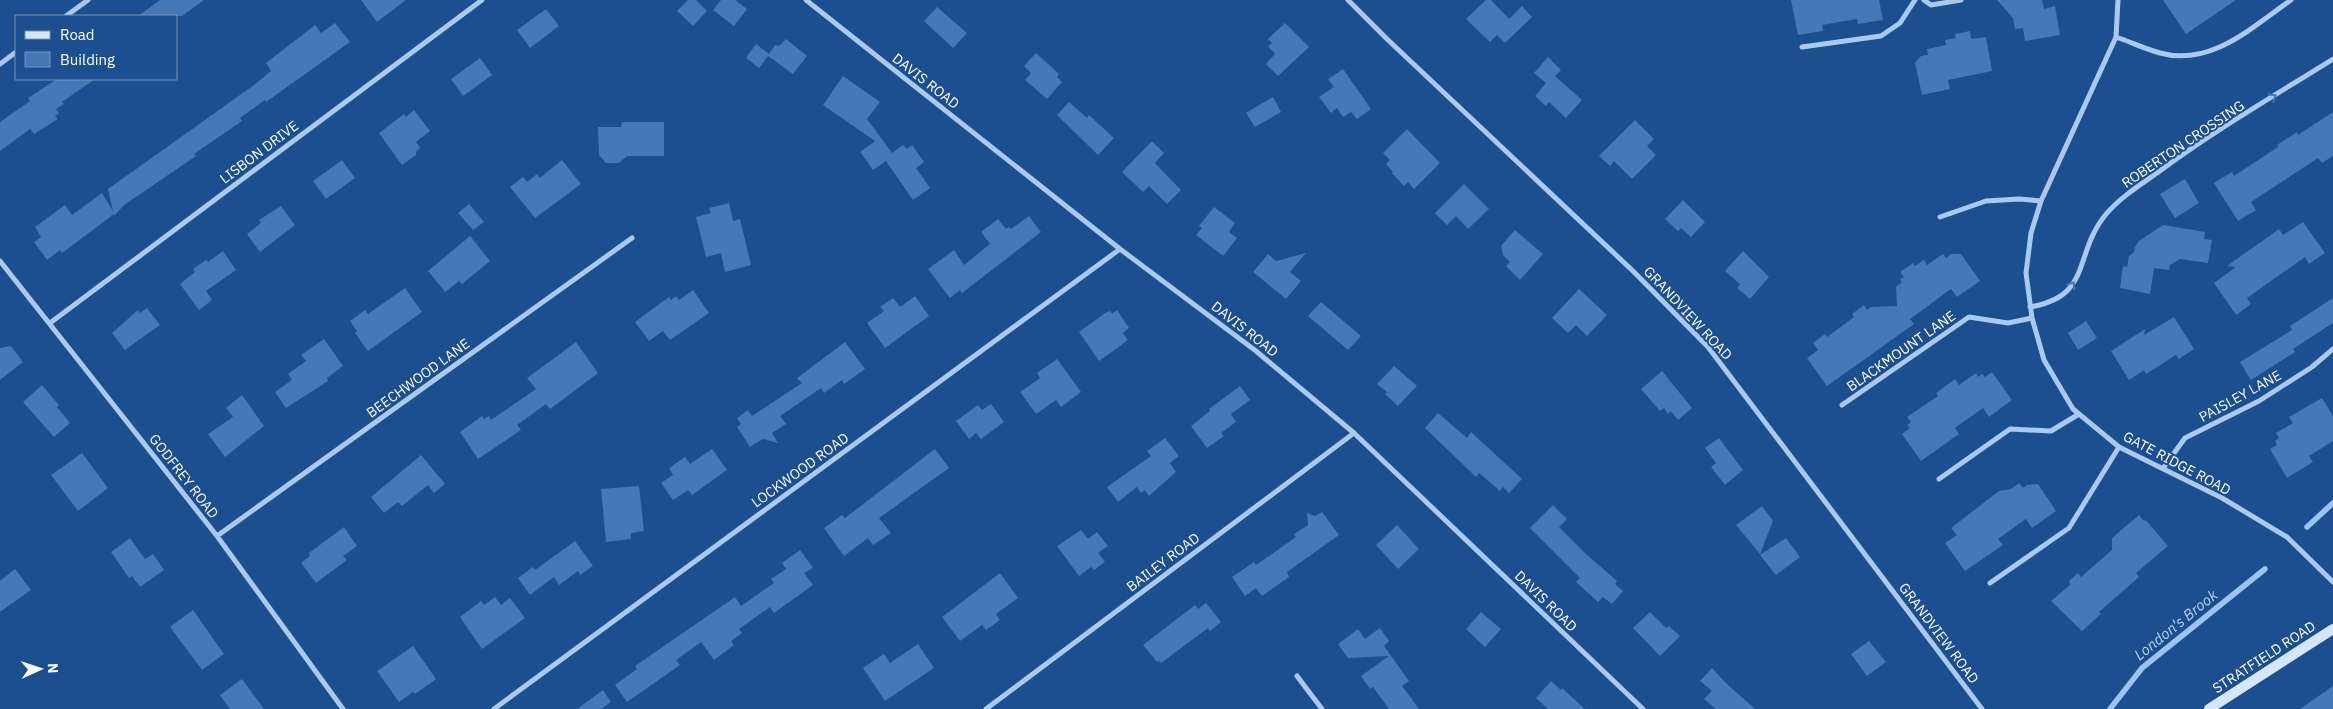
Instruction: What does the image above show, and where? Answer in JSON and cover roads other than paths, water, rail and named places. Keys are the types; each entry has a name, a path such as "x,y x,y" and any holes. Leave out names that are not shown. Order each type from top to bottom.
{"main road":[{"name":"STRATFIELD ROAD","path":"2210,709 2333,629"}],"street":[{"path":"67,15 88,0"},
{"name":"LISBON DRIVE","path":"50,323 482,0"},
{"name":"DAVIS ROAD","path":"806,0 1120,249 1256,351 1354,433 1643,709"},
{"name":"GRANDVIEW ROAD","path":"1348,0 1634,272 1708,347 1982,709"},
{"path":"1802,48 1881,36 1900,24 1915,0"},
{"path":"1924,0 1931,5 1962,0"},
{"name":"GATE RIDGE ROAD","path":"2118,0 2119,15 2116,37 2041,201 2031,233 2026,273 2032,318 2044,360 2073,409 2119,447 2164,467 2287,537 2333,582"},
{"path":"2116,37 2161,53 2183,56 2208,52 2232,42 2291,0"},
{"path":"0,64 15,53"},
{"name":"ROBERTON CROSSING","path":"2030,307 2049,304 2071,289 2094,230 2121,199 2176,159 2333,59"},
{"path":"1940,217 1986,201 2019,199 2041,201"},
{"name":"BEECHWOOD LANE","path":"217,536 632,238"},
{"name":"LOCKWOOD ROAD","path":"494,709 1120,249"},
{"name":"GODFREY ROAD","path":"0,262 217,536 343,709"},
{"name":"BLACKMOUNT LANE","path":"1842,405 1969,317 2008,323 2032,318"},
{"name":"PAISLEY LANE","path":"2164,467 2185,438 2259,401 2312,367 2333,349"},
{"path":"1939,479 2010,429 2051,432 2079,414"},
{"name":"BAILEY ROAD","path":"986,709 1354,433"},
{"path":"1990,583 2069,528 2119,447"},
{"path":"1297,676 1322,709"}],"waterway":[{"name":"London's Brook","path":"2307,527 2333,503"},
{"name":"London's Brook","path":"2110,709 2142,668 2265,569"}]}
